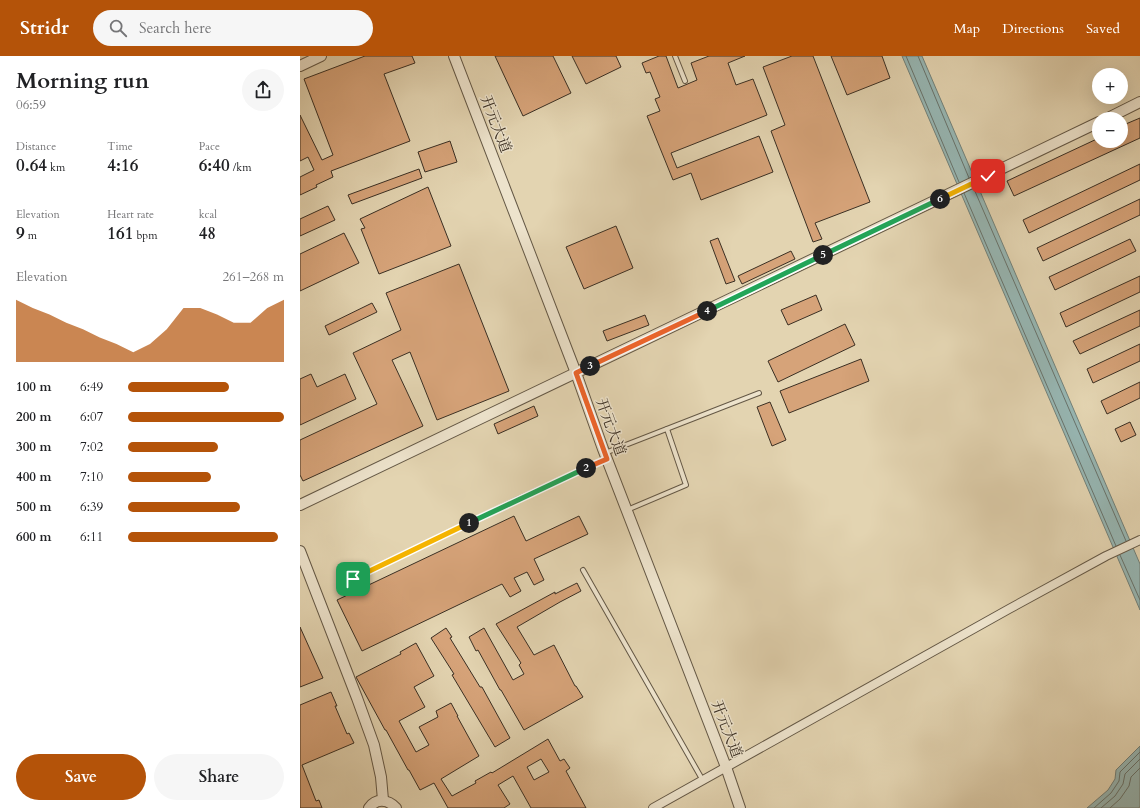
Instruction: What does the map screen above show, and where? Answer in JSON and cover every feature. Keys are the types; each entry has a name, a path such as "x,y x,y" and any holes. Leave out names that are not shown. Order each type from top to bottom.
{"street":[{"path":"300,66 321,56"},
{"name":"开元大道","path":"454,56 576,373 626,510 726,768 740,808"},
{"path":"1120,112 1140,102"},
{"path":"300,505 1092,125"},
{"path":"653,808 918,659 1106,556 1140,540"},
{"path":"300,551 374,745 380,776 382,800"},
{"path":"369,808 376,802 382,800 388,802 396,808"}],"lane":[{"path":"675,56 685,82"},
{"path":"353,579 606,456 667,429 759,393"},
{"path":"626,510 686,486 667,429"},
{"path":"583,570 702,780"}],"water":[{"path":"902,56 922,56 1140,564 1140,610"},
{"path":"1140,746 1139,808 1087,808 1108,790 1115,779 1116,770"}],"building":[{"path":"365,56 412,56 415,63 384,74 410,141 331,171 333,177 300,195 300,177 314,170 308,157 300,161 300,115 322,160 333,155 304,79"},
{"path":"495,56 553,56 571,93 523,116"},
{"path":"572,56 616,56 621,67 586,84"},
{"path":"659,56 666,56 678,88 697,80 691,63 709,56 745,56 728,63 736,85 753,79 767,115 671,153 677,168 759,136 773,172 701,200 691,173 673,180 647,116 660,111 655,99 660,97 650,72 646,73 642,63"},
{"path":"792,56 813,56 870,202 815,223 822,239 813,242 771,131 785,125 763,67"},
{"path":"831,56 882,56 890,78 847,95"},
{"path":"1140,118 1140,138 1128,144 1128,123"},
{"path":"450,141 457,162 425,172 418,152"},
{"path":"1092,141 1092,148 1118,148 1014,196 1007,181"},
{"path":"1140,164 1140,180 1029,233 1023,220"},
{"path":"419,169 422,178 352,204 348,195"},
{"path":"428,187 451,246 379,274 361,229 365,228 360,219"},
{"path":"1140,199 1140,215 1043,261 1037,248"},
{"path":"328,206 335,220 300,236 300,219"},
{"path":"616,226 633,268 584,289 566,247"},
{"path":"344,233 359,263 300,291 300,254"},
{"path":"718,238 735,281 726,284 710,241"},
{"path":"1130,239 1136,251 1055,290 1049,277"},
{"path":"791,251 795,259 742,284 738,276"},
{"path":"459,264 509,391 437,420 410,352 392,360 423,426 303,481 300,475 300,440 377,404 353,353 401,330 386,293"},
{"path":"1140,276 1140,292 1066,327 1060,313"},
{"path":"816,295 822,310 788,325 781,310"},
{"path":"372,303 377,312 329,335 325,326"},
{"path":"1140,310 1140,326 1080,354 1073,341"},
{"path":"645,315 649,325 607,341 603,331"},
{"path":"845,324 855,345 778,382 768,361"},
{"path":"1140,344 1140,361 1093,383 1087,369"},
{"path":"861,359 869,381 789,413 780,391"},
{"path":"311,374 317,387 345,374 356,399 300,425 300,379"},
{"path":"1140,382 1140,398 1107,414 1101,401"},
{"path":"770,402 786,440 772,446 757,407"},
{"path":"534,406 538,416 498,434 494,424"},
{"path":"1130,422 1136,435 1121,442 1115,429"},
{"path":"514,516 526,541 579,516 588,534 534,559 544,580 534,585 527,572 514,578 521,591 510,597 502,584 362,651 337,600"},
{"path":"577,583 581,591 517,627 534,655 554,645 575,686 583,697 524,730 469,637 484,628 513,680 524,674 519,665 521,663 496,624 555,592 555,594"},
{"path":"300,627 323,678 300,687"},
{"path":"446,628 452,637 450,638 480,687 482,687 510,738 495,747 452,675 454,674 431,638"},
{"path":"416,643 434,676 414,687 425,707 399,721 416,752 429,745 419,727 438,717 436,711 451,703 479,756 441,779 452,796 548,739 560,761 564,759 570,768 566,771 586,808 531,808 513,776 498,785 510,804 504,808 448,808 434,783 420,790 356,677 401,654 400,652","holes":["541,759 549,772 534,780 527,767"]},
{"path":"331,692 337,706 335,706 347,734 349,733 354,743 302,765 316,801 319,800 322,808 300,808 300,705"}],"route":[{"path":"353,579 578,471 607,459 576,373 988,176"}]}
